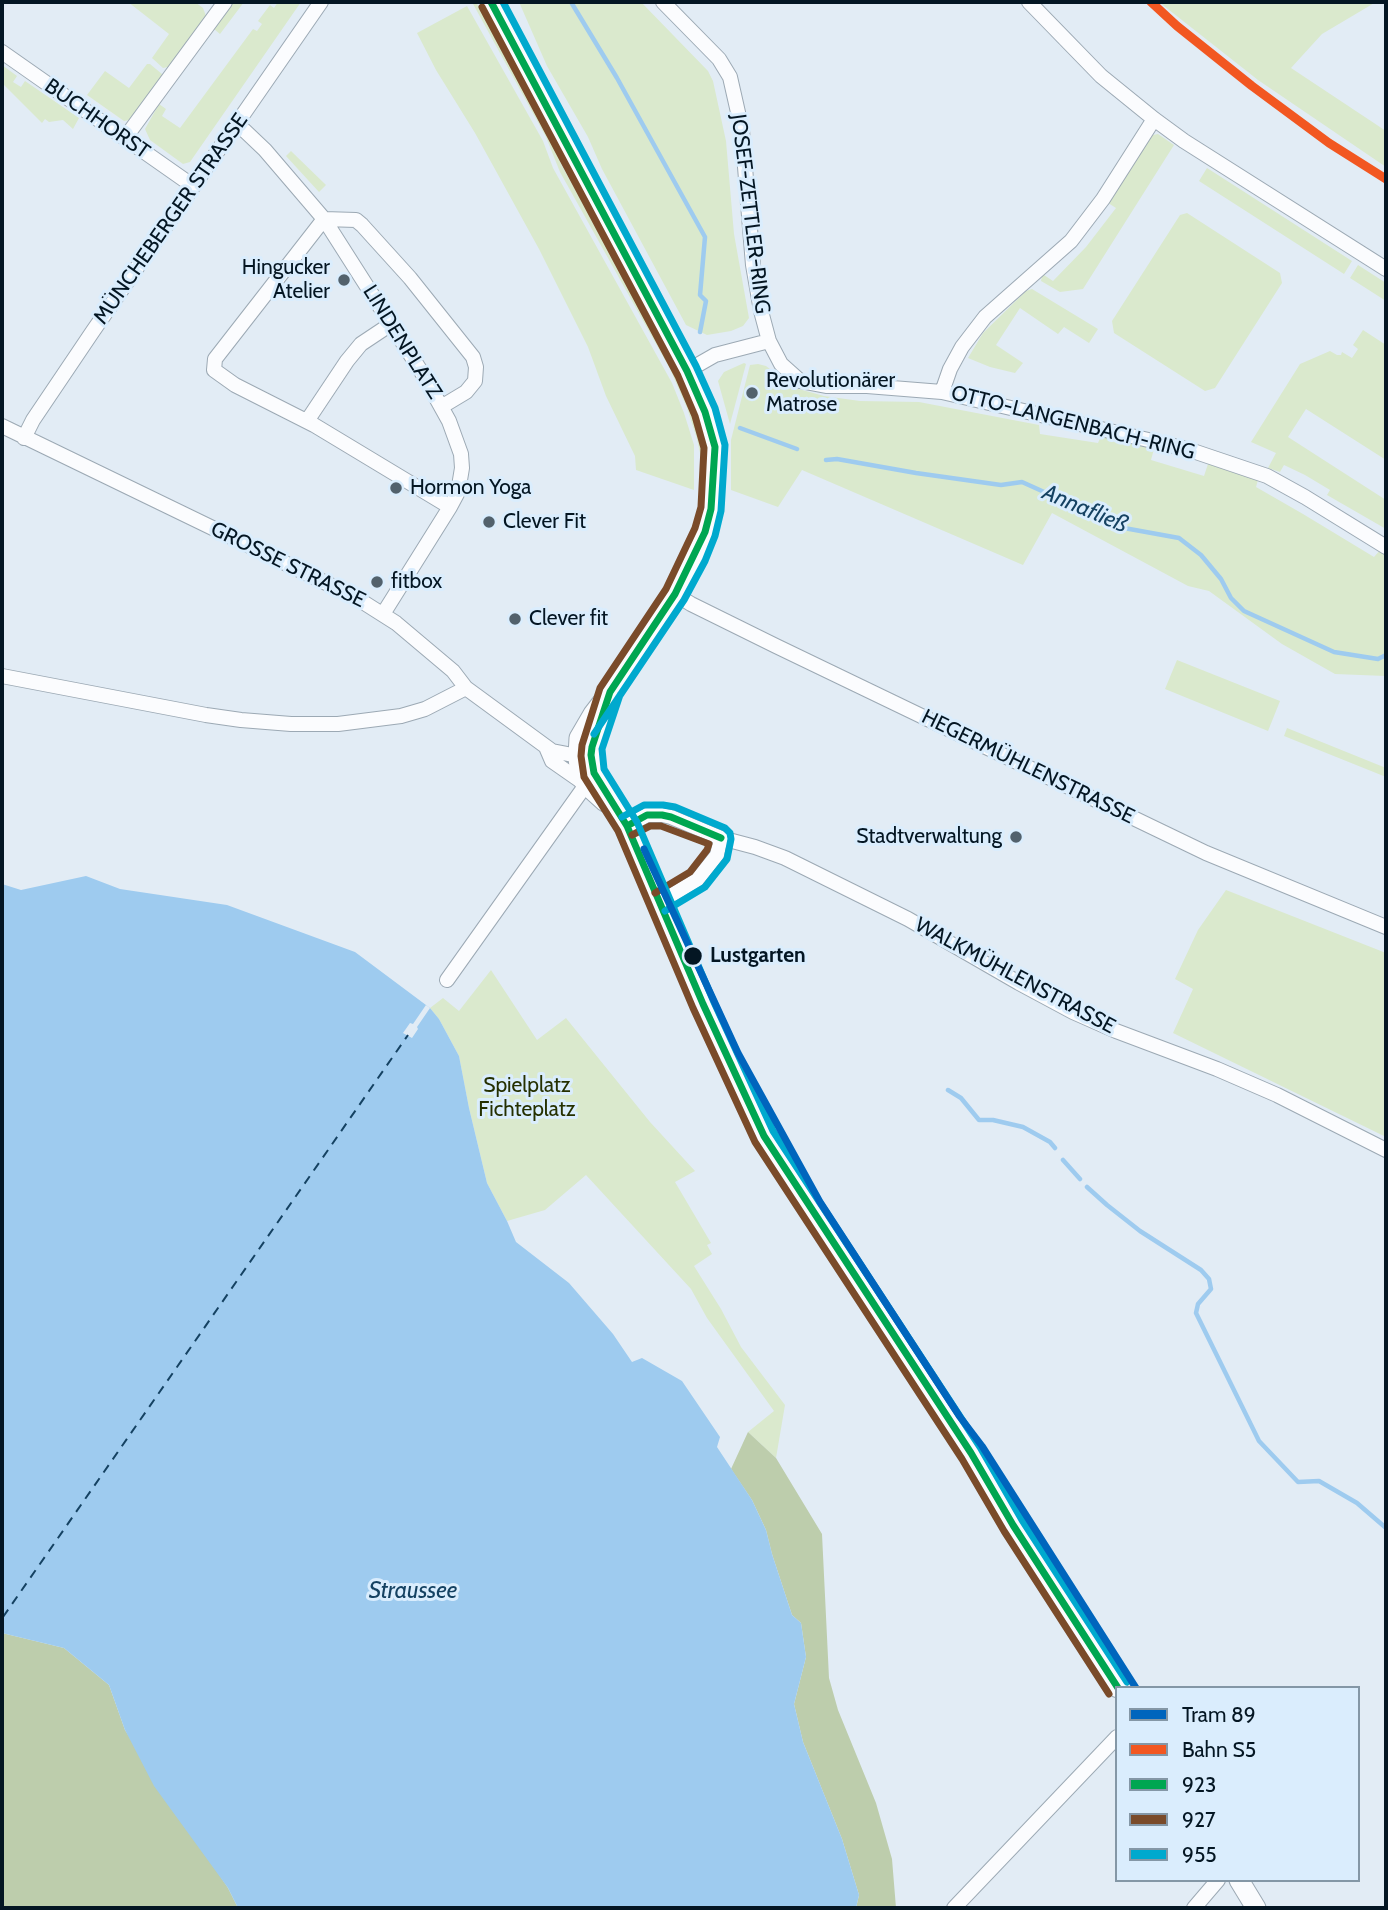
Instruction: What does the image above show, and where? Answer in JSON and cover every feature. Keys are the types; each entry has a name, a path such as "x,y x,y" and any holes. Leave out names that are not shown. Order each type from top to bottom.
{"street":[{"path":"125,138 225,2"},
{"name":"MÜNCHEBERGER STRASSE","path":"24,438 54,389 321,2"},
{"path":"491,2 687,371 705,412 715,447 712,509 695,557 675,594 582,732 578,756 590,779 624,820 764,1136 971,1453 1013,1525 1117,1686"},
{"name":"JOSEF-ZETTLER-RING","path":"663,2 719,59 731,79 742,130 753,265 769,341 780,364 800,381 827,386 942,392"},
{"path":"1029,2 1101,76 1184,141 1386,269"},
{"name":"BUCHHORST","path":"2,52 193,186"},
{"name":"OTTO-LANGENBACH-RING","path":"1154,118 1103,199 1071,241 985,317 962,347 942,392 1187,449 1258,473 1305,496 1386,547"},
{"name":"LINDENPLATZ","path":"236,125 265,150 324,219 441,407 466,392 475,381 477,366 469,350 410,278 356,220 324,219"},
{"path":"324,219 215,359 214,370 235,385 307,421 450,508"},
{"path":"307,421 361,344 391,324"},
{"path":"687,371 715,355 769,341"},
{"path":"383,614 458,492 461,454 441,407"},
{"name":"GROSSE STRASSE","path":"2,426 320,578 383,614 453,671 466,688 546,747 552,751 578,756"},
{"name":"HEGERMÜHLENSTRASSE","path":"675,594 776,646 1206,853 1386,927"},
{"path":"2,676 206,716 291,724 338,724 401,716 425,709 466,688"},
{"path":"447,980 590,779 592,747 610,692"},
{"name":"GROSSE STRASSE","path":"546,747 552,761 590,779"},
{"name":"WALKMÜHLENSTRASSE","path":"624,820 662,814 804,867 908,919 1073,1012 1277,1095 1386,1150"},
{"path":"660,902 697,880 718,855 721,838"},
{"path":"954,1908 1115,1739"},
{"path":"1194,1908 1216,1882"},
{"path":"1240,1882 1256,1908"}],"green space":[{"path":"128,2 195,2 203,8 206,16 168,67 163,68 152,58 169,34"},
{"path":"233,2 244,2 220,34 214,29"},
{"path":"278,2 301,2 190,162 183,164 150,140 145,129 159,104 166,109 162,116 180,128 253,29 257,31 262,24 258,21 270,5 274,8"},
{"path":"472,2 476,2 548,129 562,166 675,368 699,429 703,467 687,408 670,369 560,172 546,137"},
{"path":"519,2 641,2 708,71 713,81 726,141 734,234 749,318 743,326 707,335 686,325 602,169 588,137 547,66"},
{"path":"1159,2 1376,2 1322,34 1291,68 1386,131 1386,167 1258,80"},
{"path":"467,6 543,141 553,168 672,383 694,445 694,490 636,470 635,456 606,396 588,347 539,249 417,33"},
{"path":"147,64 162,74 162,77 130,120 124,121 87,95 105,71 129,88"},
{"path":"2,65 17,76 13,82 21,87 25,81 79,118 73,129 63,120 49,122 45,119 42,123 2,83"},
{"path":"1158,134 1174,145 1083,289 1060,292 1041,281 1044,275 1053,281 1086,247 1116,208 1105,201 1153,135"},
{"path":"291,151 326,185 319,192 286,156"},
{"path":"1207,168 1352,261 1344,274 1199,181"},
{"path":"1187,213 1280,273 1282,283 1215,388 1205,391 1114,333 1112,321 1180,215"},
{"path":"1358,265 1386,283 1386,301 1350,278"},
{"path":"1032,289 1098,329 1089,343 1064,327 1058,334 1020,308 996,345 1023,363 1015,373 968,358 983,333 1026,291"},
{"path":"1363,330 1386,345 1386,460 1306,409 1288,437 1386,500 1386,529 1327,495 1330,490 1305,475 1284,465 1280,472 1268,468 1276,453 1251,442 1300,364 1330,351 1337,355 1342,352 1352,358 1358,349 1353,345"},
{"path":"746,364 730,424 718,381 724,372"},
{"path":"750,365 766,366 795,388 824,396 860,401 919,402 1039,425 1040,434 1098,443 1101,436 1154,449 1151,460 1204,476 1208,464 1258,480 1256,487 1374,557 1381,549 1386,553 1386,676 1335,674 1282,644 1209,591 1188,586 1052,513 1023,565 802,470 778,507 731,490 731,440"},
{"path":"1177,660 1280,701 1268,731 1165,689"},
{"path":"1287,728 1386,768 1386,777 1284,736"},
{"path":"1226,890 1386,953 1386,1137 1173,1033 1193,989 1175,979 1198,930"},
{"name":"Spielplatz Fichteplatz","path":"491,970 537,1040 566,1018 650,1122 695,1171 675,1182 711,1243 707,1245 712,1254 694,1266 741,1347 785,1405 776,1458 748,1432 774,1411 707,1318 691,1289 586,1175 545,1210 507,1221 487,1183 459,1056 430,1008 443,998 459,1011"},
{"path":"748,1432 776,1458 822,1534 829,1678 838,1710 876,1803 892,1859 896,1908 856,1908 859,1895 842,1839 803,1742 794,1704 806,1657 801,1623 792,1615 766,1530 752,1500 731,1469"},
{"path":"2,1633 64,1648 109,1685 125,1730 228,1888 238,1908 2,1908"}],"water":[{"name":"Straussee","path":"86,876 120,889 227,905 355,952 430,1008 439,1019 459,1056 487,1183 516,1242 569,1283 613,1334 632,1362 642,1358 682,1381 720,1437 717,1447 752,1500 766,1530 792,1615 801,1623 806,1657 794,1704 803,1742 842,1839 859,1895 856,1908 238,1908 228,1888 154,1786 125,1730 109,1685 64,1648 2,1633 2,884 21,890"}],"pier":[{"path":"426,1005 430,1008 412,1038 403,1033 410,1023 413,1024"}],"waterway":[{"path":"571,2 617,78 705,237 700,295 706,301 700,332"},
{"name":"Annafließ","path":"740,428 797,449"},
{"name":"Annafließ","path":"826,460 837,459 1001,485 1022,482 1124,528 1179,538 1201,555 1221,579 1231,598 1244,611 1334,652 1378,659 1386,655"},
{"path":"948,1090 961,1098 979,1120 993,1120 1023,1127 1050,1142 1055,1148"},
{"path":"1063,1160 1080,1179"},
{"path":"1087,1187 1140,1231 1201,1270 1209,1279 1211,1289 1198,1304 1196,1313 1259,1441 1298,1482 1319,1481 1357,1503 1386,1528"}],"ferry route":[{"path":"3,1617 408,1035"}],"tram line":[{"name":"89","path":"644,849 738,1053 820,1202 960,1417 982,1446 1135,1686"}],"rail line":[{"name":"S5","path":"1151,2 1252,86 1329,143 1386,179"}],"transit line":[{"name":"923","path":"491,2 687,371 705,412 715,447 711,509 705,532 675,594 610,692 592,747 594,773 627,826 703,1004 764,1136 971,1453 1013,1525 1117,1686"},
{"name":"955","path":"503,2 696,366 715,408 725,445 721,511 705,561 684,600 594,734"},
{"name":"927","path":"482,7 678,376 695,416 704,448 701,507 695,528 666,589 600,688 582,745 584,777 618,831 693,1008 755,1142 962,1459 1004,1531 1109,1694"},
{"name":"955","path":"620,695 602,749 604,769 637,822 713,1000 773,1131 980,1447 1022,1520 1127,1682"},
{"name":"955","path":"622,817 644,805 663,805 675,807 725,828 730,833 727,859 705,887 665,911"},
{"name":"923","path":"627,826 647,815 662,815 721,838"},
{"name":"927","path":"632,835 650,826 661,826 709,844 690,872 655,893"}],"place":[{"name":"Hingucker Atelier","path":"344,280"},
{"name":"Revolutionärer Matrose","path":"752,393"},
{"name":"Hormon Yoga","path":"396,488"},
{"name":"Clever Fit","path":"489,522"},
{"name":"fitbox","path":"377,582"},
{"name":"Clever fit","path":"515,619"},
{"name":"Stadtverwaltung","path":"1016,837"},
{"name":"Lustgarten","path":"693,956"}]}
